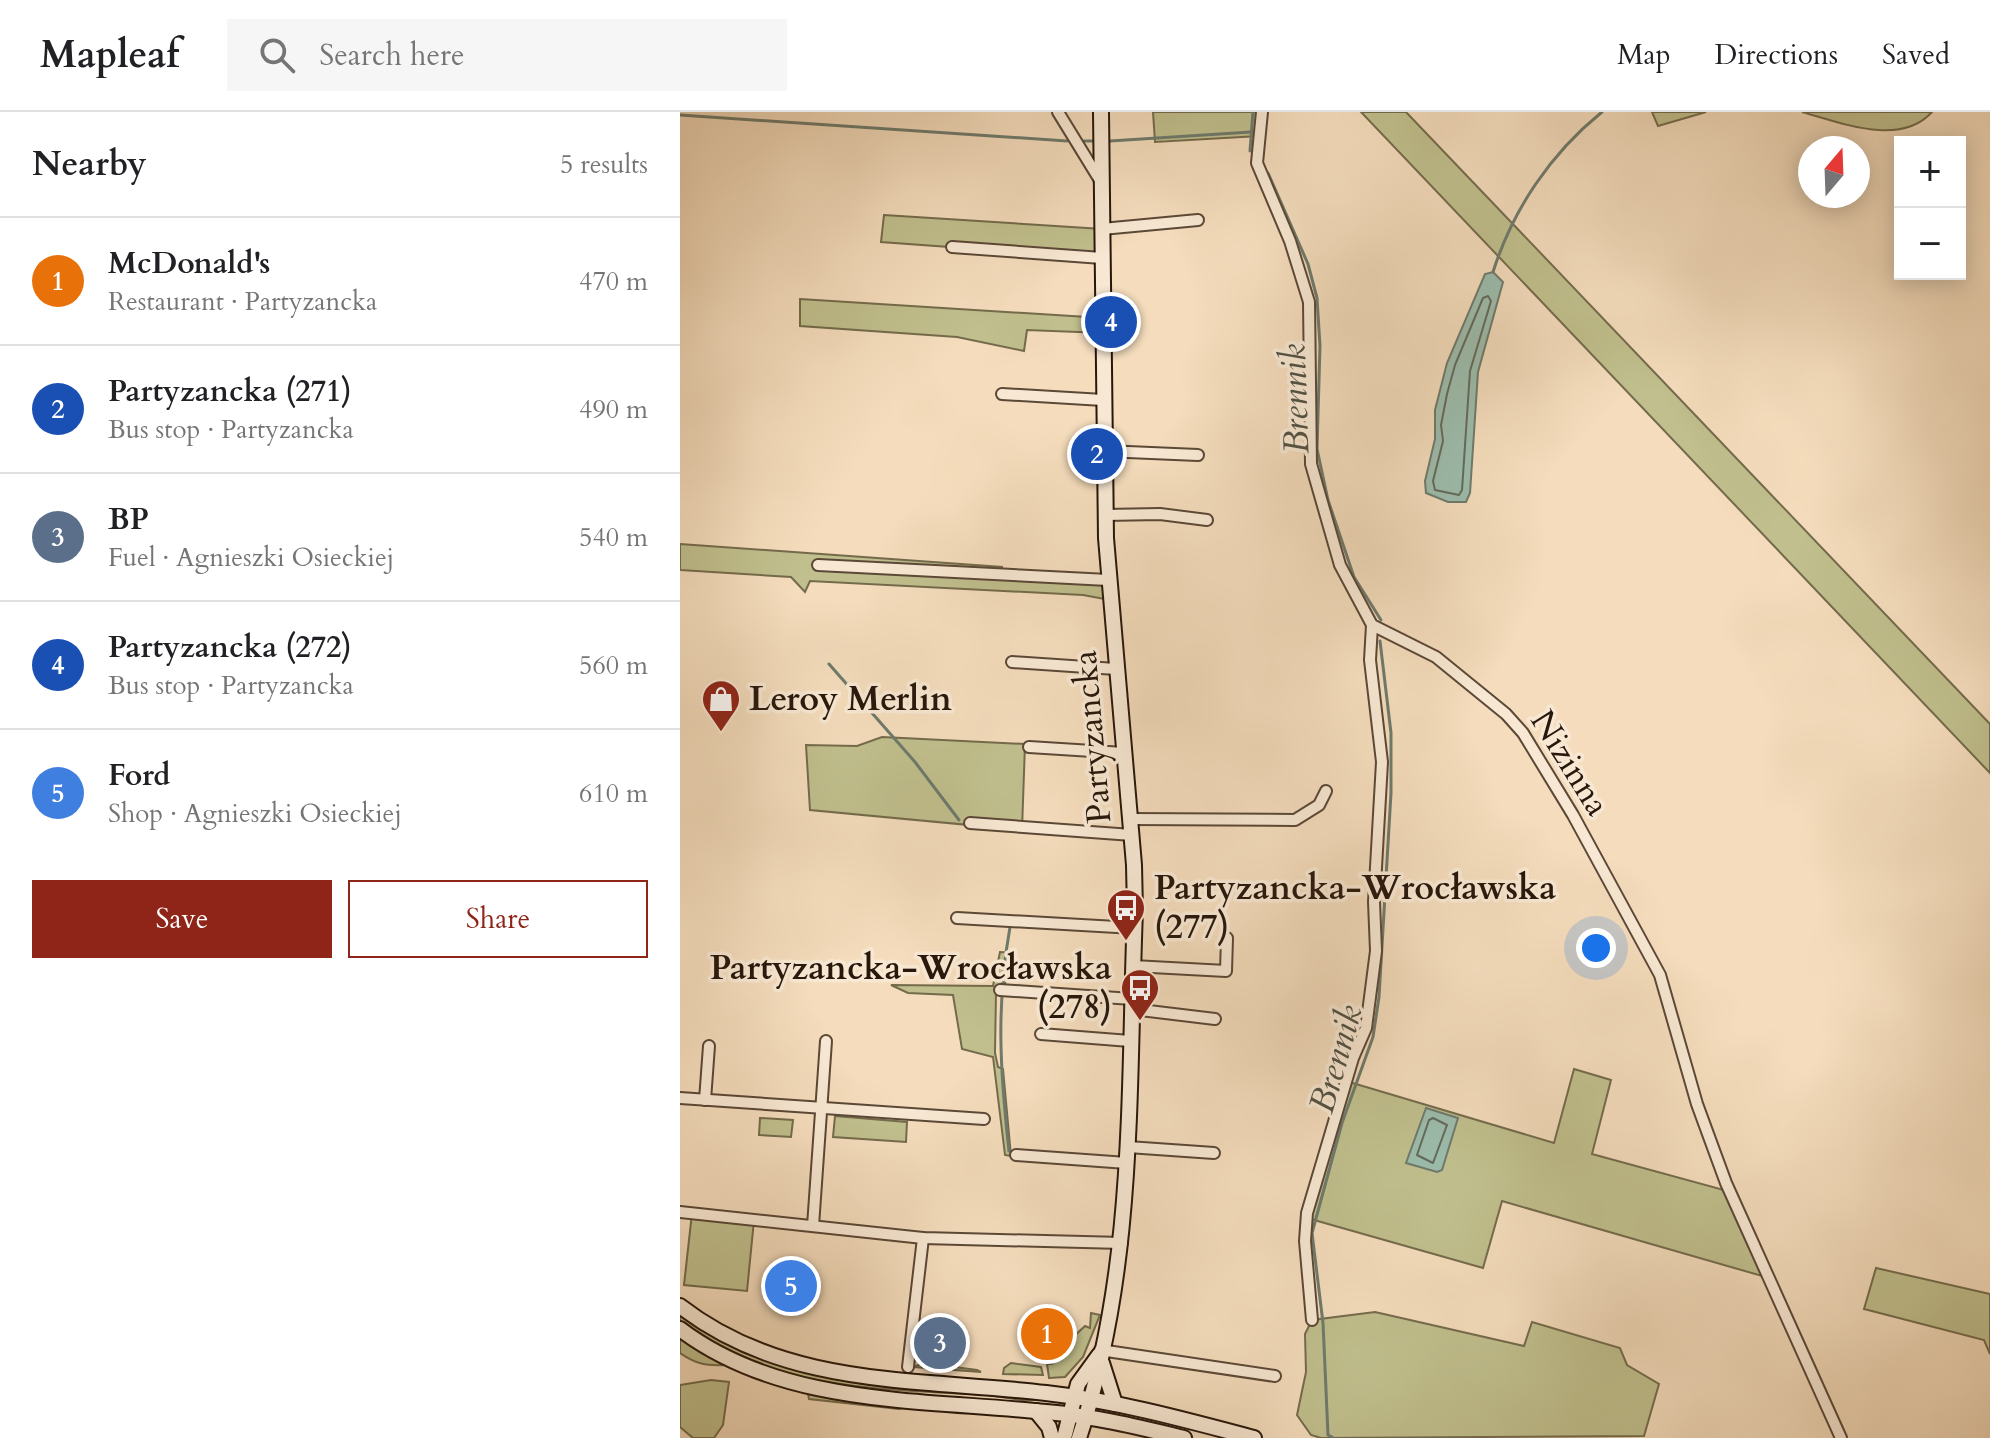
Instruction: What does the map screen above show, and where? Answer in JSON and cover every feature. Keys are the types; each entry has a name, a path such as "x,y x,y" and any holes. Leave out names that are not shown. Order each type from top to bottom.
{"main road":[{"name":"Partyzancka","path":"1078,1416 1100,1352 1122,1243 1134,928 1132,835 1108,580 1105,515 1101,112"},
{"path":"680,1306 738,1343 806,1368 885,1379 1083,1398 1254,1438"},
{"path":"680,1329 741,1364 800,1385 852,1394 1078,1416 1184,1438"},
{"path":"1100,1352 1115,1404"},
{"path":"1036,1411 1047,1423 1052,1438"},
{"path":"1064,1438 1078,1416"},
{"path":"1078,1416 1079,1438"}],"street":[{"path":"1058,112 1102,184"},
{"path":"1262,112 1257,163 1290,241 1309,302 1309,447 1314,479 1340,565 1372,625 1370,660 1382,762 1374,902 1376,951 1366,1028 1346,1081 1307,1213 1305,1241 1312,1320"},
{"path":"1102,229 1198,220"},
{"path":"952,247 1102,258"},
{"path":"1002,394 1103,400"},
{"path":"1104,451 1198,455"},
{"path":"1105,515 1160,514 1207,520"},
{"path":"818,565 1108,580"},
{"name":"Nizinna","path":"1372,625 1436,657 1498,707 1523,733 1573,815 1660,975 1697,1104 1726,1183 1841,1438"},
{"path":"1012,662 1116,669"},
{"path":"1029,747 1124,753"},
{"path":"1130,819 1295,820 1319,805 1326,791"},
{"path":"970,823 1132,835"},
{"path":"957,918 1134,928"},
{"path":"1133,966 1226,971 1227,938"},
{"path":"1000,990 1132,1004 1215,1019"},
{"path":"1041,1034 1130,1041"},
{"path":"813,1226 826,1041"},
{"path":"705,1100 709,1046"},
{"path":"680,1098 984,1119"},
{"path":"1128,1147 1214,1153"},
{"path":"1016,1155 1127,1163"},
{"path":"680,1212 923,1238 1122,1243"},
{"path":"908,1367 923,1238"},
{"path":"1100,1352 1275,1376"}],"shaded area":[{"path":"1153,112 1262,112 1259,136 1155,142"},
{"path":"1361,112 1406,112 1990,724 1990,773"},
{"path":"1652,112 1706,112 1658,126"},
{"path":"1802,112 1932,112 1904,128 1887,130 1852,126"},
{"path":"884,215 1102,229 1102,258 881,242"},
{"path":"800,299 1103,318 1103,333 1027,330 1024,351 957,337 800,326"},
{"path":"680,544 1002,567 1001,576 1108,580 1110,600 1083,595 810,581 805,592 791,577 680,570"},
{"path":"882,737 1025,744 1022,830 810,810 806,745 857,746"},
{"path":"1000,952 1012,953 1003,993 996,993 995,1053 998,1067 1003,1069 1011,1156 1005,1155 993,1057 962,1049 953,995 908,993 891,985 993,986"},
{"path":"1574,1069 1611,1080 1592,1154 1724,1190 1769,1278 1502,1201 1483,1268 1307,1218 1346,1081 1554,1143"},
{"path":"835,1116 907,1122 906,1142 833,1137"},
{"path":"760,1118 793,1120 791,1137 759,1135"},
{"path":"692,1213 754,1220 747,1291 684,1285"},
{"path":"1876,1268 1990,1294 1990,1354 1984,1340 1864,1309"},
{"path":"1375,1312 1524,1346 1532,1322 1620,1348 1627,1365 1659,1384 1644,1436 1321,1438 1311,1435 1297,1415 1306,1372 1305,1334 1312,1320"},
{"path":"680,1313 720,1339 762,1359 806,1373 899,1388 1040,1398 1021,1400 866,1387 789,1374 751,1362 715,1344 680,1321"},
{"path":"1091,1313 1100,1315 1083,1357 1065,1377 1049,1378 1047,1364 1052,1364 1074,1346 1071,1339 1085,1326 1090,1328"},
{"path":"680,1338 725,1365 701,1364 686,1357 680,1353"},
{"path":"924,1363 977,1370 981,1372 913,1367"},
{"path":"1011,1363 1041,1367 1043,1375 1003,1374 1004,1368"},
{"path":"711,1380 729,1382 723,1425 714,1438 693,1438 680,1427 680,1385"},
{"path":"808,1394 914,1405 899,1409 809,1399"}],"water":[{"path":"1493,272 1503,282 1478,372 1470,493 1466,502 1448,502 1426,493 1425,481 1435,439 1435,410 1447,363 1485,274"},
{"path":"1426,1108 1458,1118 1442,1170 1437,1172 1406,1163"}],"waterway":[{"name":"Brennik","path":"1250,151 1253,112"},
{"path":"1493,272 1511,226 1536,184 1566,145 1602,112"},
{"path":"680,115 1067,141"},
{"path":"1110,141 1251,132"},
{"path":"1084,141 1093,141"},
{"name":"Brennik","path":"1268,173 1308,264 1317,298 1320,346 1317,449 1328,500 1354,577 1381,620"},
{"name":"Brennik","path":"1332,1437 1328,1435 1323,1323 1312,1233 1342,1123 1373,1037 1379,997 1391,793 1391,733 1380,641"},
{"path":"829,664 915,762 959,820"},
{"path":"1009,1151 1003,1093 1001,1011 1010,927"}],"place":[{"name":"Partyzancka (272)","path":"1111,322"},
{"name":"Partyzancka (271)","path":"1097,454"},
{"name":"Leroy Merlin","path":"721,733"},
{"name":"Partyzancka-Wrocławska (277)","path":"1126,942"},
{"name":"Partyzancka-Wrocławska (278)","path":"1140,1022"},
{"name":"Ford","path":"791,1286"},
{"name":"McDonald's","path":"1047,1334"},
{"name":"BP","path":"940,1343"}]}
